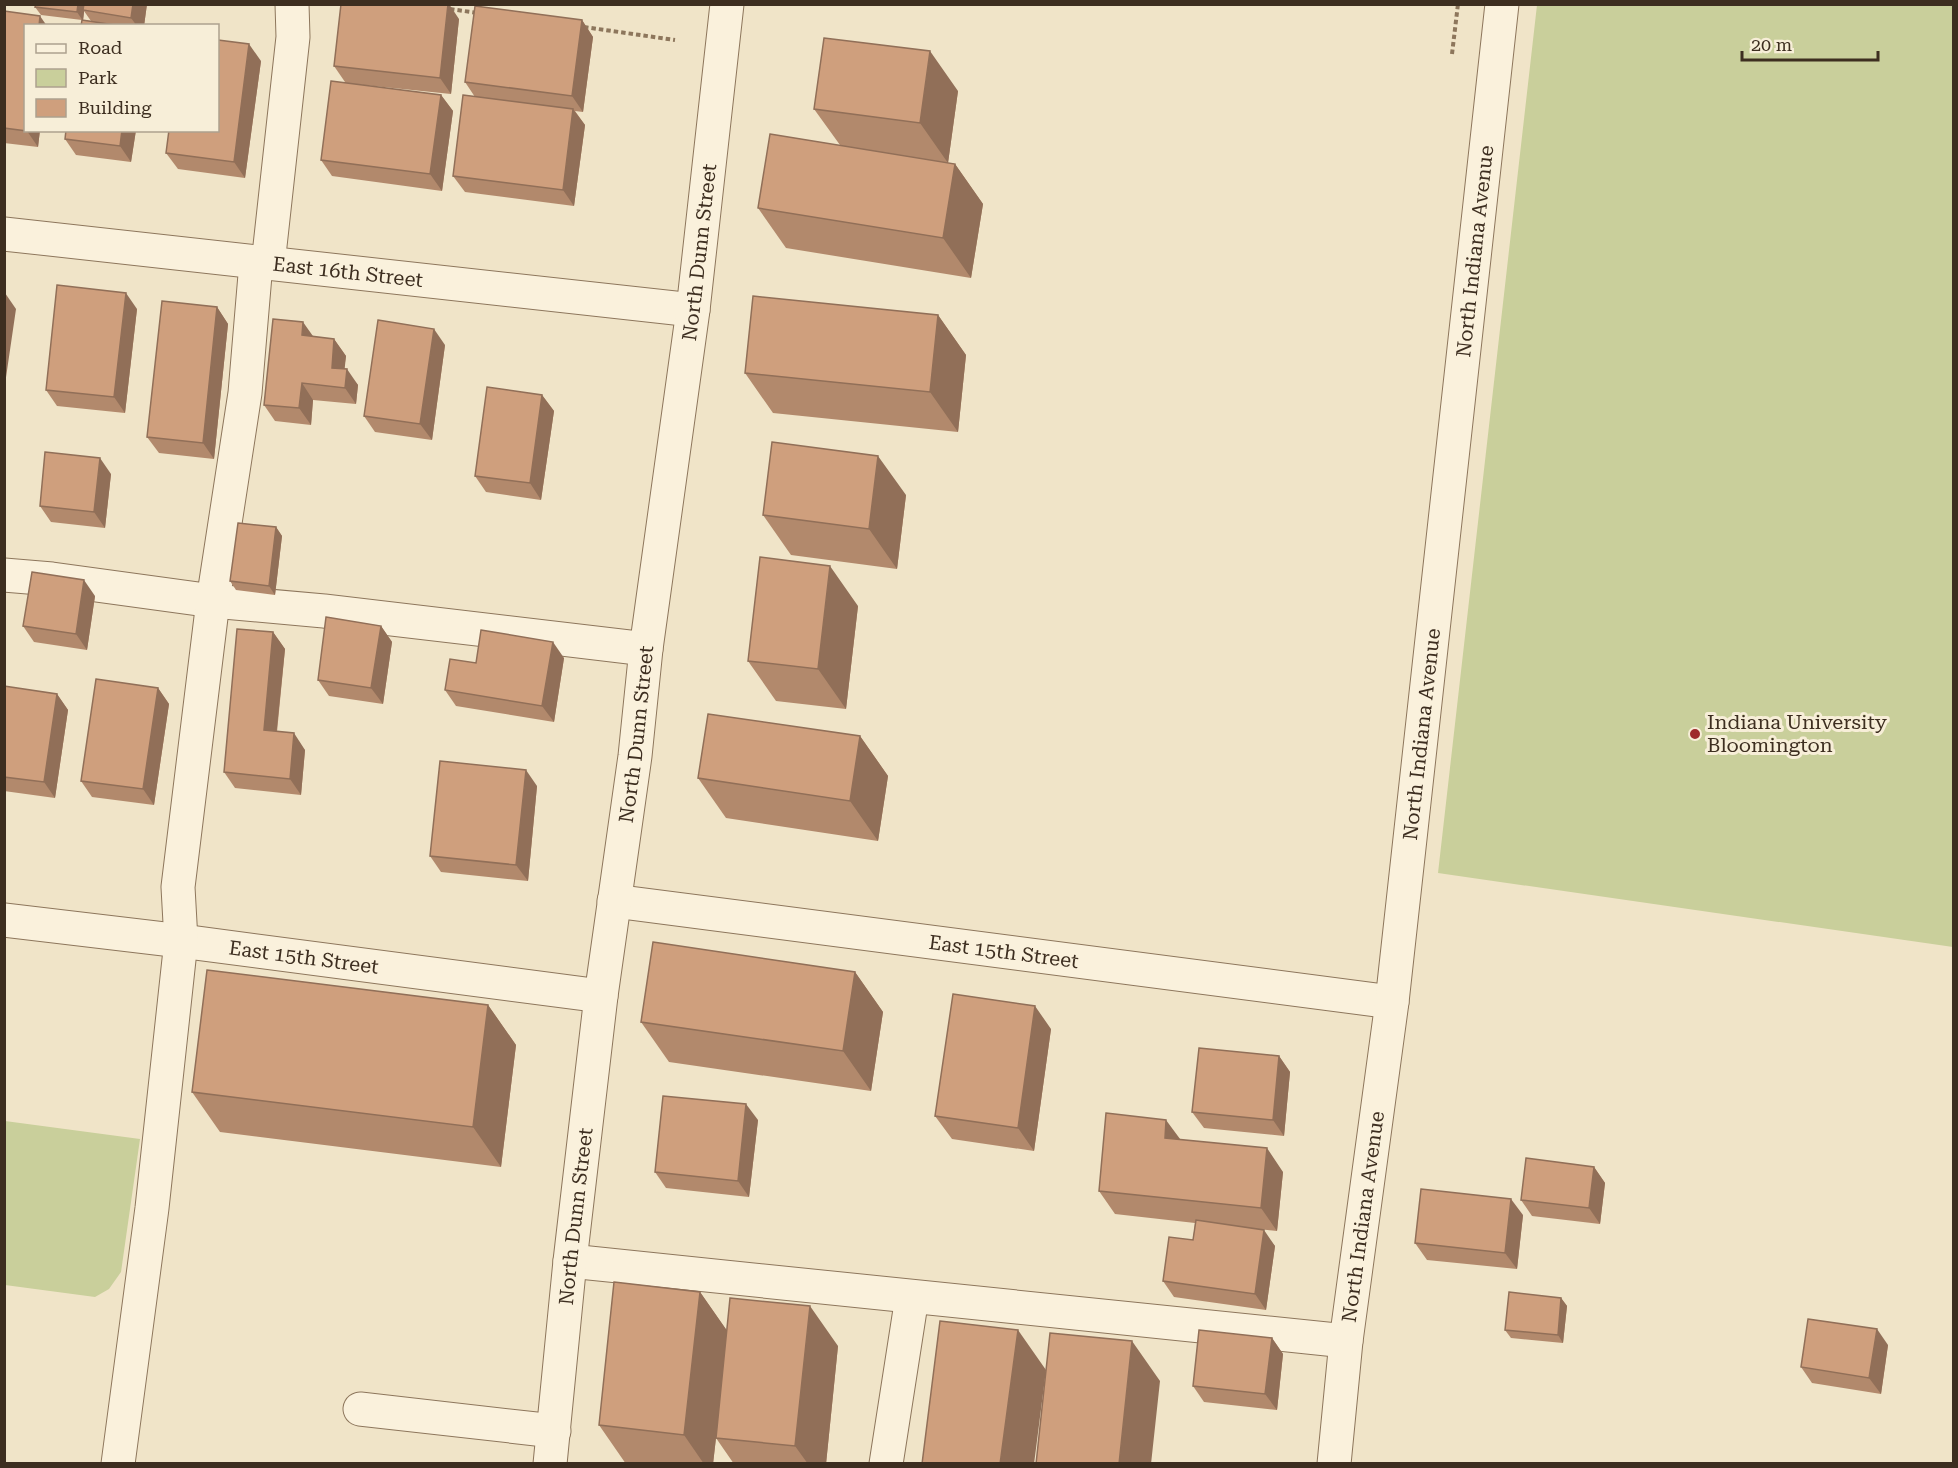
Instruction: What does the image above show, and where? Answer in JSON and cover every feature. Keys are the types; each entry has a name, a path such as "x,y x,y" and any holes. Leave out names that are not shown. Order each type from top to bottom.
{"street":[{"path":"118,1464 152,1208 180,941 178,887 213,602 245,393 293,37 292,4"},
{"name":"North Dunn Street","path":"550,1464 570,1262 601,996 693,310 727,4"},
{"name":"North Indiana Avenue","path":"1334,1464 1346,1341 1392,1002 1502,4"},
{"name":"East 16th Street","path":"4,234 693,310"},
{"path":"4,575 52,579 213,602 324,611 646,648"},
{"name":"East 15th Street","path":"614,902 1392,1002"},
{"name":"East 15th Street","path":"4,920 601,996"},
{"path":"570,1262 1346,1341"},
{"path":"886,1464 912,1297"},
{"path":"360,1409 554,1431"}],"path":[{"path":"441,8 488,14"},
{"path":"582,27 675,40"}],"green space":[{"path":"1537,5 1953,5 1953,947 1438,873"},
{"path":"5,1121 140,1139 121,1272 109,1289 95,1297 5,1285"}],"building":[{"path":"36,4 78,4 77,12 35,7"},
{"path":"84,4 133,4 131,18 83,10"},
{"path":"341,4 448,4 440,78 334,66"},
{"path":"475,6 582,20 572,96 465,82"},
{"path":"4,11 40,16 39,24 24,24 24,131 4,128"},
{"path":"82,20 108,24 81,24"},
{"path":"824,38 930,51 920,123 814,109"},
{"path":"219,40 249,44 234,162 166,153 169,132 219,132"},
{"path":"331,81 441,95 430,174 321,160"},
{"path":"463,95 573,109 563,190 453,176"},
{"path":"66,132 122,132 120,146 65,139"},
{"path":"770,134 955,164 943,238 758,208"},
{"path":"57,285 126,293 114,397 46,390"},
{"path":"753,296 938,315 930,392 745,373"},
{"path":"162,301 217,307 203,443 147,437"},
{"path":"273,319 303,322 302,335 334,339 332,368 347,369 345,388 302,383 299,408 264,405"},
{"path":"378,320 434,329 420,424 364,416"},
{"path":"487,387 542,395 530,483 475,476"},
{"path":"772,442 878,456 869,529 763,515"},
{"path":"45,452 100,458 94,512 40,506"},
{"path":"238,523 276,527 269,586 230,581"},
{"path":"760,557 830,566 818,669 748,661"},
{"path":"32,572 84,580 76,634 23,626"},
{"path":"326,617 381,626 371,688 318,680"},
{"path":"237,629 273,632 264,730 294,733 290,779 224,772"},
{"path":"481,630 553,642 542,706 445,690 450,659 476,663"},
{"path":"96,679 158,688 143,789 81,781"},
{"path":"4,686 57,694 44,782 4,777"},
{"path":"708,714 860,736 850,801 698,778"},
{"path":"440,761 526,770 516,865 430,856"},
{"path":"653,942 855,972 843,1051 641,1022"},
{"path":"207,970 488,1005 473,1127 192,1092"},
{"path":"953,994 1035,1006 1018,1128 935,1116"},
{"path":"1199,1048 1279,1056 1273,1120 1192,1112"},
{"path":"663,1096 746,1104 738,1181 655,1172"},
{"path":"1106,1113 1166,1120 1165,1138 1267,1148 1261,1208 1099,1191"},
{"path":"1526,1158 1594,1167 1589,1208 1521,1200"},
{"path":"1421,1189 1511,1199 1505,1253 1415,1243"},
{"path":"1196,1220 1264,1230 1255,1294 1163,1281 1169,1237 1193,1240"},
{"path":"614,1282 700,1292 684,1435 599,1425"},
{"path":"1509,1292 1561,1298 1558,1335 1505,1330"},
{"path":"730,1298 810,1306 795,1446 716,1438"},
{"path":"1808,1319 1877,1329 1869,1378 1801,1367"},
{"path":"940,1321 1018,1330 1000,1464 922,1464"},
{"path":"1199,1330 1272,1338 1265,1394 1193,1386"},
{"path":"1050,1333 1132,1341 1119,1464 1036,1464"}],"place":[{"name":"Indiana University Bloomington","path":"1695,734"}]}
